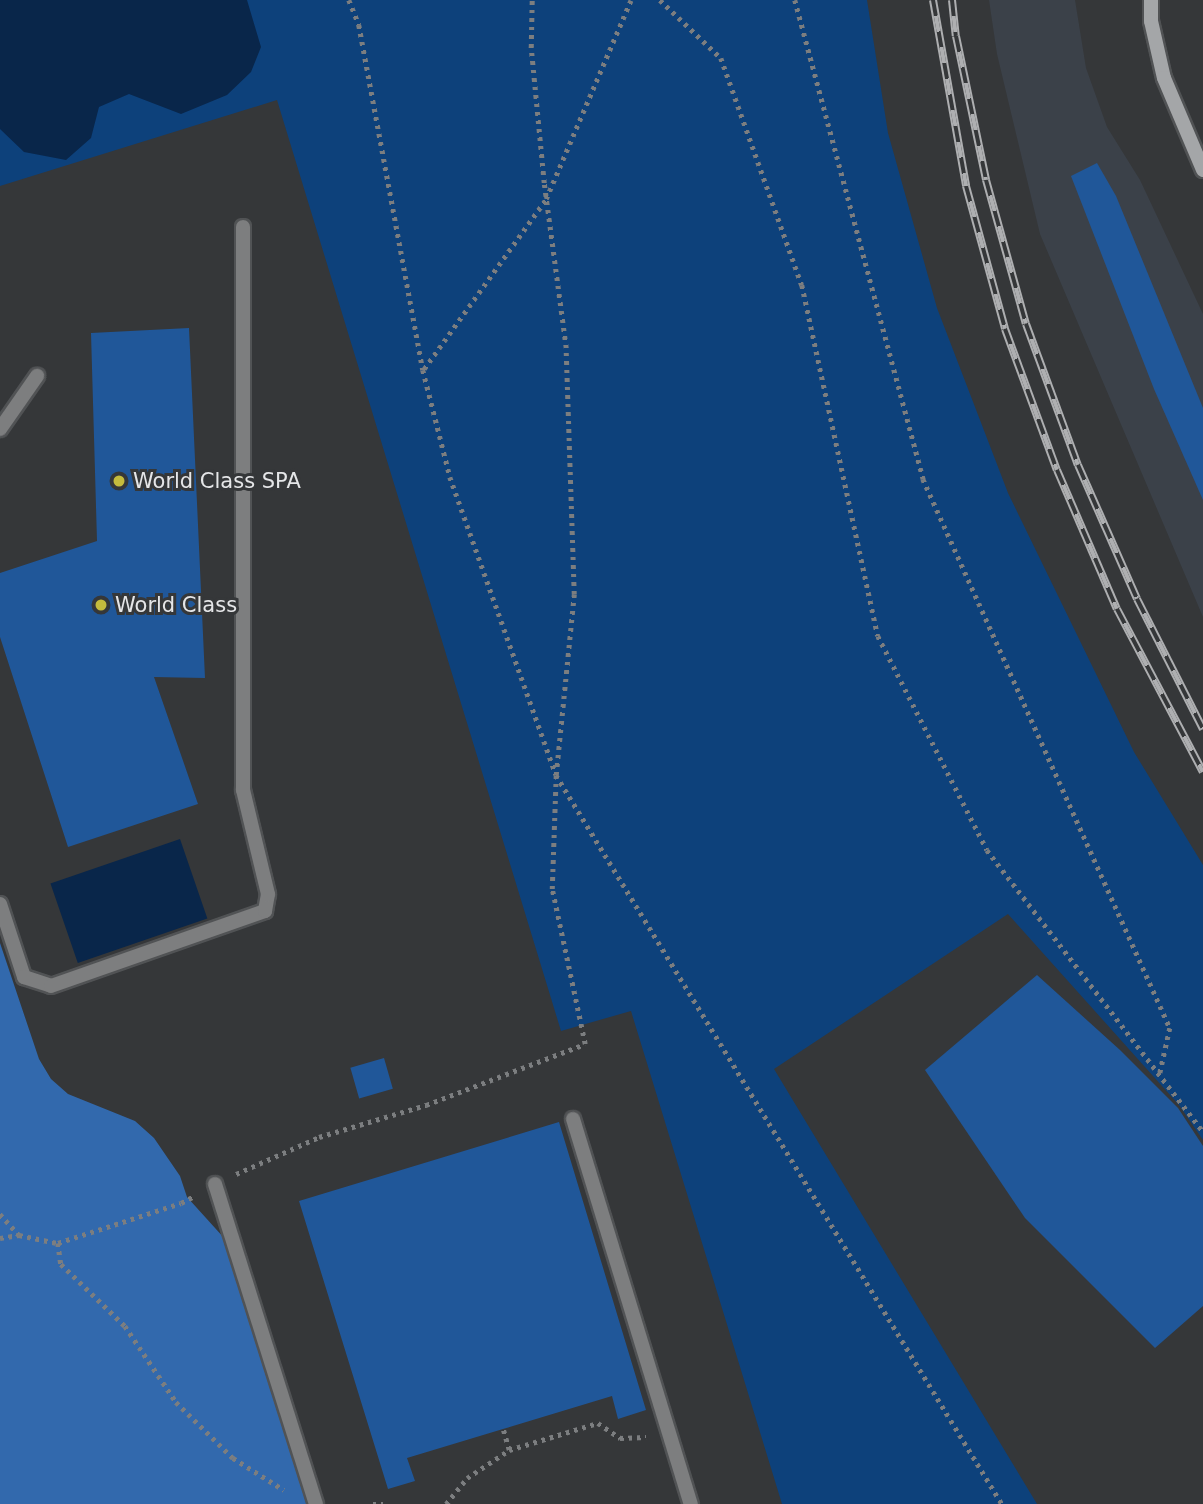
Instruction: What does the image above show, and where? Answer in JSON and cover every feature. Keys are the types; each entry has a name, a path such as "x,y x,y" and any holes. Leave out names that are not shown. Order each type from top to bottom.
{"street":[{"path":"1151,0 1151,21 1164,78 1203,170"},
{"path":"0,904 24,976 51,986 265,911 268,894 243,790 243,227"},
{"path":"0,429 37,376"},
{"path":"573,1119 691,1504"},
{"path":"215,1184 317,1504"}],"path":[{"path":"349,0 359,25 423,370 450,477 556,775 1002,1504"},
{"path":"215,1184 319,1136 425,1105 585,1044 552,889 556,775 574,594 566,348 546,199 531,47 532,0"},
{"path":"423,370 546,199 631,0"},
{"path":"660,0 722,58 802,285 878,636 987,850 1203,1132"},
{"path":"795,0 923,480 1170,1028 1160,1074"},
{"path":"0,1238 19,1235 58,1242 181,1203"},
{"path":"0,1214 19,1235"},
{"path":"58,1242 61,1264 125,1326 176,1402 233,1458 295,1497"},
{"path":"446,1504 467,1478 509,1450 598,1423 620,1438 670,1436"},
{"path":"503,1429 509,1450"},
{"path":"373,1504 383,1504"}],"shaded area":[{"path":"0,0 867,0 888,133 937,308 1008,493 1134,752 1203,865 1203,1140 1179,1105 1008,914 774,1069 1037,1504 782,1504 631,1011 561,1031 277,100 0,186"},
{"path":"0,0 247,0 261,47 251,72 227,95 181,114 129,94 99,107 91,138 66,160 24,152 0,129"},
{"path":"989,0 1075,0 1086,68 1107,127 1140,180 1203,314 1203,617 1040,234 997,54"},
{"path":"180,839 207,918 78,963 50,884"},
{"path":"0,943 39,1059 51,1079 68,1094 135,1121 154,1138 180,1176 187,1197 234,1249 314,1504 0,1504"}],"building":[{"path":"1097,163 1116,196 1203,408 1203,500 1154,389 1071,176"},
{"name":"World Class","path":"189,328 205,678 154,677 198,804 68,847 0,637 0,573 97,541 91,333"},
{"path":"1037,975 1120,1050 1178,1108 1203,1146 1203,1306 1155,1348 1025,1218 925,1070"},
{"path":"384,1058 393,1089 359,1098 350,1068"},
{"path":"559,1122 646,1410 618,1419 612,1396 407,1458 415,1481 388,1489 299,1201"}],"railway":[{"path":"933,0 966,186 1005,329 1057,470 1117,609 1203,772"},
{"path":"952,0 956,36 986,180 1026,324 1078,465 1137,599 1203,729"}],"place":[{"name":"World Class SPA","path":"119,481"},
{"name":"World Class","path":"101,605"}]}
